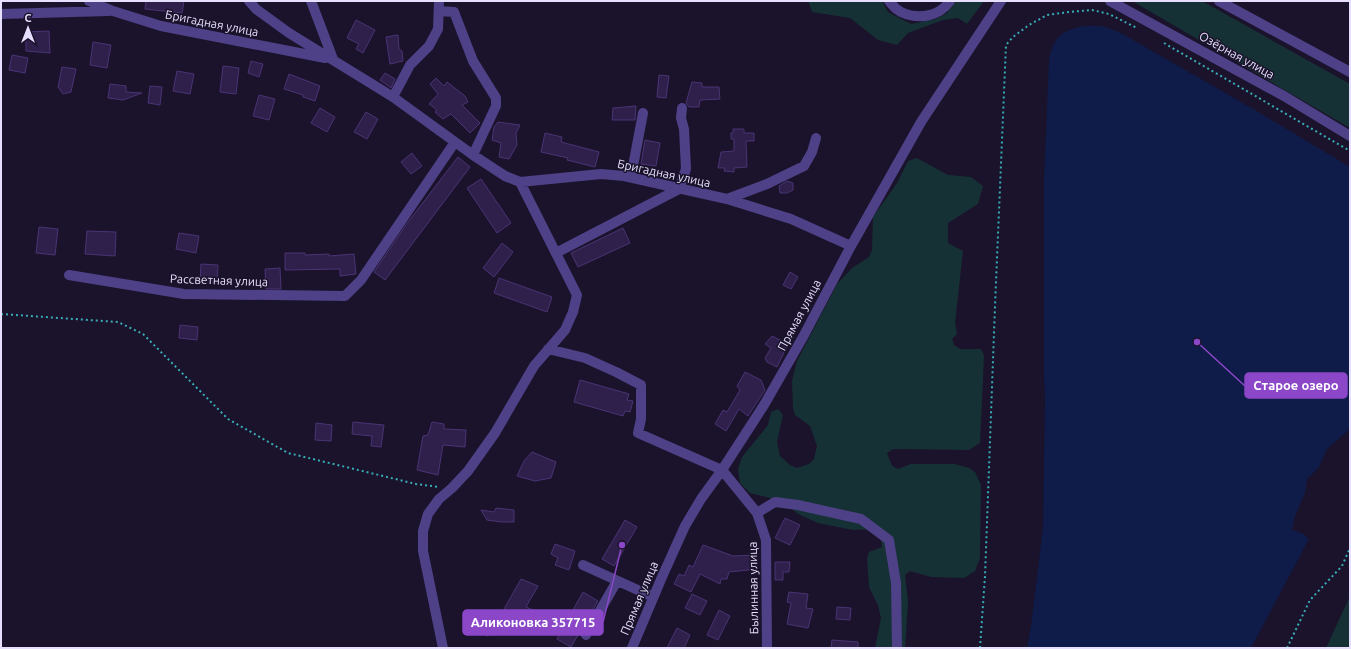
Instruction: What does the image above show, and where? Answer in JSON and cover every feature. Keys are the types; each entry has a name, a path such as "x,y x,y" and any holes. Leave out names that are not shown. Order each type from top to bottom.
{"street":[{"name":"Бригадная улица","path":"89,1 113,11 161,26 333,59"},
{"name":"Бригадная улица","path":"249,1 256,9 289,33 393,97 473,155 505,176 520,182 600,174 631,177 727,199 791,219 851,246"},
{"path":"311,1 333,59"},
{"path":"889,1 900,12 916,16 933,15 945,8 950,1"},
{"name":"Прямая улица","path":"632,648 685,526 701,499 722,470 764,405 804,337 851,246 921,122 1001,1"},
{"name":"Озёрная улица","path":"1110,1 1284,96 1350,136"},
{"path":"1220,1 1350,71"},
{"path":"393,97 410,66 429,46 438,29 439,6 454,12 473,61 496,98 496,106 473,155"},
{"path":"1,14 113,11"},
{"path":"556,253 679,189 686,169 684,129 681,118 682,108"},
{"path":"631,177 643,113"},
{"path":"727,199 767,184 804,166 812,152 816,138"},
{"name":"Рассветная улица","path":"70,275 184,294 345,296 361,280 455,142"},
{"path":"443,648 423,551 423,531 428,514 439,499 468,471 496,433 534,366 565,330 573,312 577,295 520,182"},
{"path":"548,349 585,358 641,385 641,419 638,433 722,470"},
{"name":"Былинная улица","path":"722,470 757,513 766,540 767,648"},
{"path":"757,513 775,502 798,505 861,519 890,540 896,583 897,648"},
{"path":"583,565 653,597"},
{"path":"586,635 617,581"}],"path":[{"path":"980,648 985,576 1006,45 1013,37 1029,25 1047,15 1069,12 1092,10 1109,14 1144,32"},
{"path":"1164,43 1350,152"},
{"path":"1,314 118,322 143,334 228,419 288,453 416,484 452,488"},
{"path":"1287,648 1310,600 1342,566 1350,548"}],"green space":[{"path":"808,1 882,1 888,12 911,24 936,19 947,13 956,1 984,1 967,24 958,18 943,20 908,33 897,45 878,40 850,18 812,12"},
{"path":"1132,1 1202,1 1350,84 1350,128"},
{"path":"917,158 948,175 971,177 983,186 978,204 948,223 948,243 963,251 955,323 957,334 952,339 954,345 960,349 981,349 984,355 980,443 969,450 893,449 887,453 892,466 898,469 911,464 955,464 969,468 975,472 981,485 980,558 975,571 964,578 931,577 910,571 905,575 908,602 905,648 875,648 881,618 878,605 869,587 867,558 869,552 882,547 881,540 874,529 853,530 818,523 798,514 782,501 750,493 740,483 738,469 742,457 768,425 771,412 778,409 783,415 777,442 780,456 790,465 797,468 809,464 814,459 817,446 810,426 795,415 793,408 792,381 797,361 837,284 852,268 869,257 872,250 873,217 897,183 908,161"},
{"path":"1350,596 1350,648 1326,648"}],"water":[{"path":"1084,26 1102,26 1119,32 1255,110 1350,167 1350,429 1327,449 1319,467 1307,479 1305,493 1295,516 1292,530 1302,533 1309,539 1251,648 1027,648 1043,528 1045,399 1044,180 1049,60 1053,45 1060,36 1070,30"}],"building":[{"path":"146,1 184,1 182,13 145,9"},
{"path":"356,20 375,30 363,53 356,49 359,44 347,38"},
{"path":"49,31 50,53 26,51 26,32"},
{"path":"398,35 399,49 402,51 403,61 390,64 386,37"},
{"path":"93,42 111,45 107,68 90,65"},
{"path":"12,55 28,58 25,73 9,70"},
{"path":"251,61 263,64 259,77 248,73"},
{"path":"223,66 239,68 236,94 220,92"},
{"path":"62,67 76,69 71,92 63,94 58,87"},
{"path":"177,71 194,74 190,94 173,91"},
{"path":"385,73 395,79 391,88 380,80"},
{"path":"289,74 320,86 315,101 303,97 303,95 284,89"},
{"path":"659,75 669,76 666,98 657,97"},
{"path":"436,78 444,86 447,82 465,96 468,102 462,105 480,123 470,133 451,114 443,119 435,112 437,110 429,104 438,94 430,84"},
{"path":"692,82 702,83 702,87 719,87 720,99 700,100 699,107 689,107 686,103"},
{"path":"110,84 126,86 126,92 142,93 123,100 108,98"},
{"path":"150,86 162,87 160,105 148,103"},
{"path":"259,95 275,99 269,120 253,116"},
{"path":"636,106 635,120 612,120 613,108"},
{"path":"320,108 335,117 327,132 311,123"},
{"path":"366,112 378,119 367,139 354,132"},
{"path":"498,122 520,125 516,133 517,145 509,159 499,157 501,143 492,140 494,127"},
{"path":"733,129 744,129 744,133 754,133 754,141 746,141 747,167 734,168 734,172 724,171 725,168 718,168 721,152 734,151 734,139 731,139"},
{"path":"545,133 562,137 561,142 599,152 595,167 567,160 568,158 541,152"},
{"path":"645,140 660,143 656,166 641,164"},
{"path":"412,153 422,166 411,174 401,162"},
{"path":"458,157 470,167 385,280 374,272 405,226"},
{"path":"481,179 511,223 497,233 467,188"},
{"path":"787,181 793,183 793,190 787,193 780,193 779,186"},
{"path":"39,227 58,229 55,255 36,253"},
{"path":"623,228 630,243 578,267 571,253"},
{"path":"87,231 116,232 115,256 85,254"},
{"path":"179,233 199,236 196,253 176,249"},
{"path":"502,243 513,252 494,277 483,268"},
{"path":"285,253 305,253 305,255 329,254 329,256 354,254 356,274 340,276 340,269 285,270"},
{"path":"201,264 218,265 217,283 200,282"},
{"path":"280,268 281,289 266,289 265,269"},
{"path":"790,272 798,277 791,289 783,285"},
{"path":"499,278 552,297 547,312 494,293"},
{"path":"180,325 198,327 197,340 179,338"},
{"path":"772,336 788,344 777,367 767,362 765,358 771,348 765,344"},
{"path":"745,372 761,380 765,390 748,416 739,409 726,431 715,424 723,410 727,412 740,390 737,386"},
{"path":"580,380 629,394 627,400 633,401 630,412 625,411 623,416 574,402"},
{"path":"353,422 384,425 381,447 371,446 372,436 352,434"},
{"path":"432,422 444,424 444,429 466,430 465,447 443,445 438,475 417,470 423,436 428,435"},
{"path":"316,423 332,425 331,441 315,440"},
{"path":"532,452 556,462 551,478 535,481 517,476 524,461"},
{"path":"496,508 514,510 514,522 487,520 481,510 494,512"},
{"path":"785,518 800,525 790,545 775,538"},
{"path":"625,520 637,527 614,566 602,559"},
{"path":"555,544 575,551 569,570 555,565 558,558 551,554"},
{"path":"703,545 733,556 756,555 757,569 729,572 727,579 721,579 720,584 700,574 691,592 674,584 679,574 684,576 689,565 693,567"},
{"path":"775,562 790,562 789,572 783,572 783,580 775,580"},
{"path":"521,579 538,586 526,607 538,612 530,621 524,618 521,627 514,625 504,609"},
{"path":"583,592 598,601 571,647 557,639"},
{"path":"789,592 808,594 806,608 813,609 808,628 787,624 791,603 787,602"},
{"path":"692,594 707,601 700,615 685,608"},
{"path":"837,607 851,608 850,620 836,619"},
{"path":"719,610 730,616 718,640 707,635"},
{"path":"481,619 493,625 488,636 476,631"},
{"path":"677,628 690,635 684,648 667,648"},
{"path":"832,640 858,642 858,648 831,648"}],"place":[{"name":"Старое озеро","path":"1197,342"},
{"name":"Аликоновка 357715","path":"622,545"}]}
